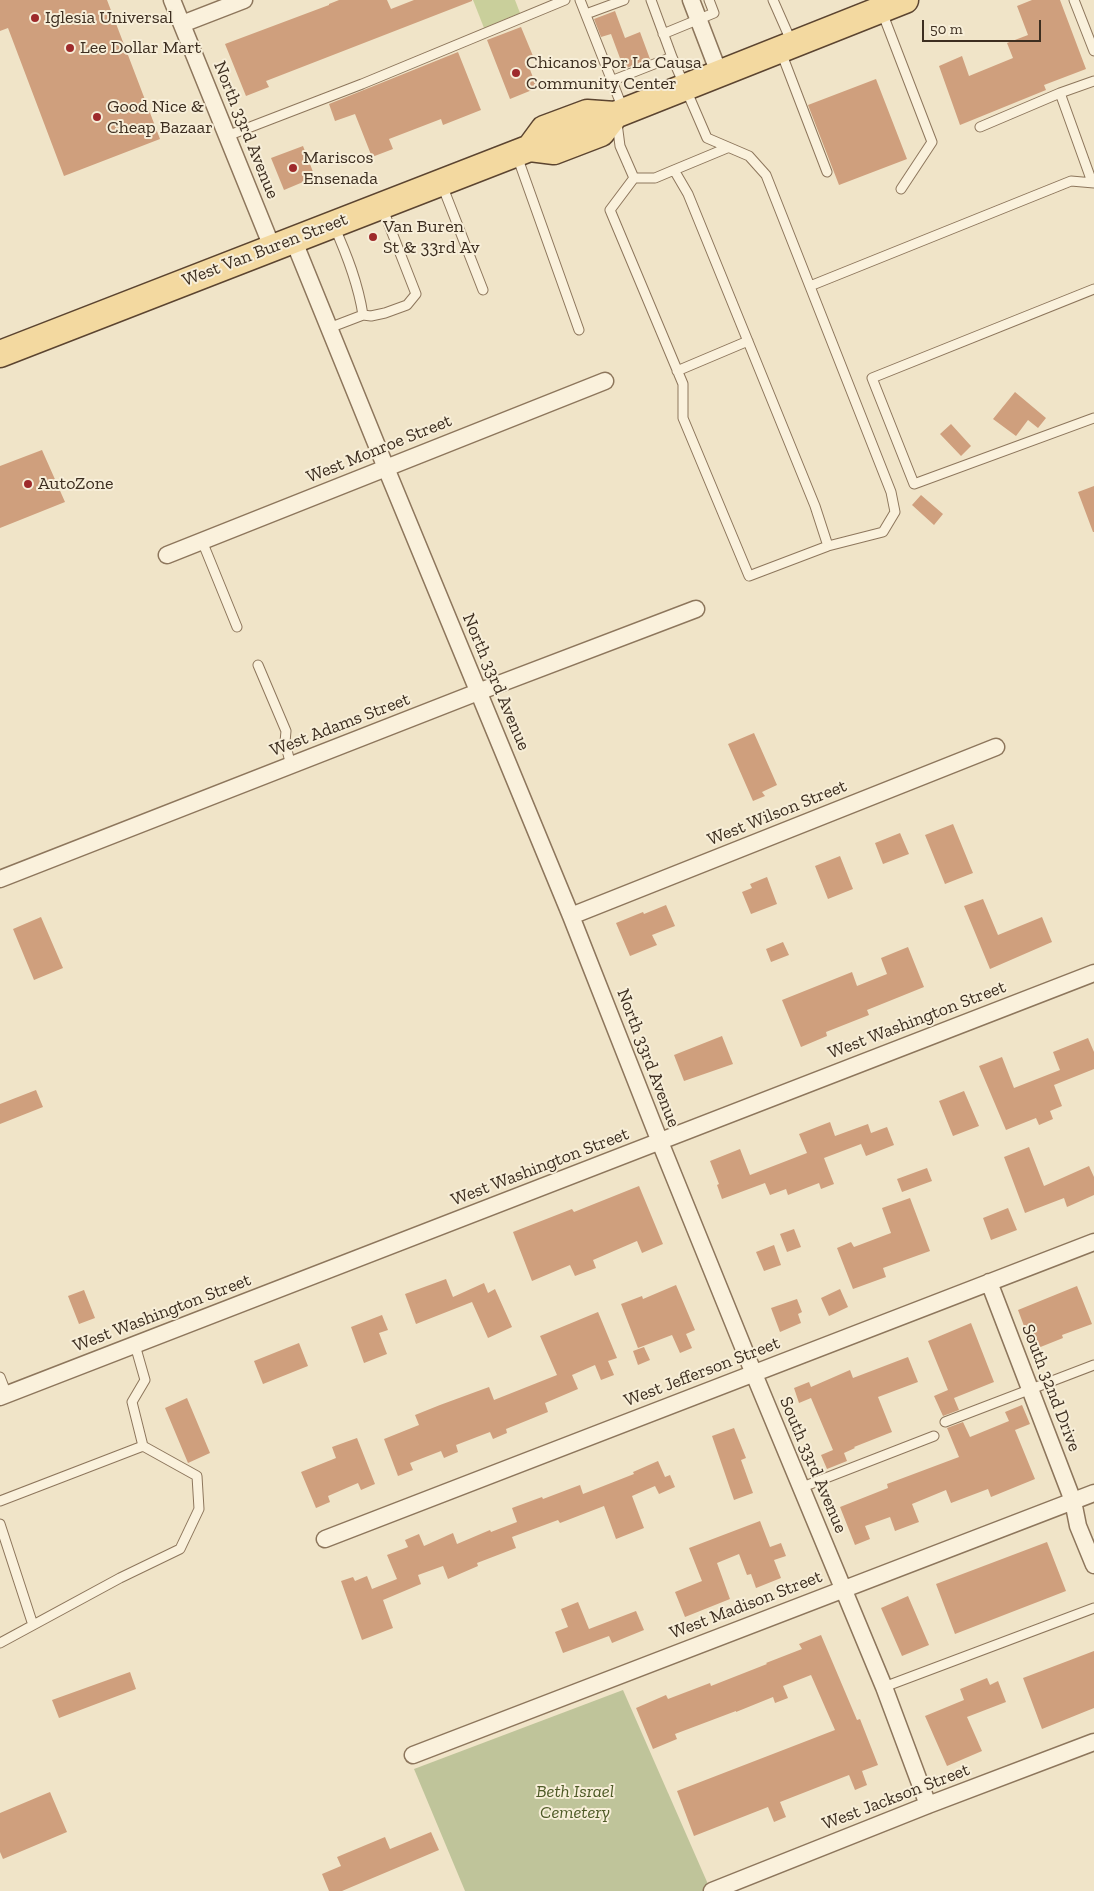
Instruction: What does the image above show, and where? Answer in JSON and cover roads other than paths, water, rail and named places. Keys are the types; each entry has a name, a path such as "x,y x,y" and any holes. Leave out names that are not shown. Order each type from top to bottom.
{"main road":[{"name":"West Van Buren Street","path":"0,354 523,150 554,151 601,133 620,114 905,0"}],"street":[{"name":"North 33rd Avenue","path":"172,0 227,136 282,243 329,328 572,916 660,1142"},
{"path":"182,24 244,0"},
{"path":"691,0 720,74"},
{"name":"West Monroe Street","path":"167,555 605,381"},
{"name":"West Adams Street","path":"0,879 696,609"},
{"name":"West Wilson Street","path":"572,916 996,747"},
{"name":"West Washington Street","path":"3,1396 1094,973"},
{"name":"South 33rd Avenue","path":"660,1142 800,1488 844,1588 884,1687 928,1805"},
{"name":"West Jefferson Street","path":"325,1539 1094,1242"},
{"name":"South 32nd Drive","path":"990,1282 1073,1501 1078,1526 1094,1565"},
{"name":"West Madison Street","path":"413,1754 1094,1493"},
{"name":"West Jackson Street","path":"712,1891 928,1805 1094,1742"}],"lane":[{"path":"227,136 362,84 565,0"},
{"path":"580,0 612,81 620,114 620,146 634,178"},
{"path":"586,14 624,0"},
{"path":"634,178 610,210 683,384 683,418 749,576 828,546 883,532 895,512 891,492 766,175 749,156 707,138 672,57 651,0"},
{"path":"663,34 714,13 709,0"},
{"path":"773,0 786,47 827,172"},
{"path":"1074,0 1094,51"},
{"path":"881,10 932,142 901,190"},
{"path":"612,81 672,57"},
{"path":"980,127 1060,93 1094,81"},
{"path":"810,286 1071,181 1093,182 1060,93"},
{"path":"634,178 655,178 727,148"},
{"path":"523,150 579,330"},
{"path":"674,170 688,194 811,497 828,546"},
{"path":"441,182 483,290"},
{"path":"329,328 364,315 371,316 385,313 407,305 416,294 382,205"},
{"path":"333,224 360,292 364,315"},
{"path":"1094,289 872,378 914,484 1094,418"},
{"path":"677,371 748,341"},
{"path":"202,541 237,627"},
{"path":"258,665 286,731 285,742 291,766"},
{"path":"0,1643 120,1578 180,1549 199,1509 197,1476 142,1446 132,1402 145,1380 136,1345"},
{"path":"945,1422 1094,1365"},
{"path":"0,1377 3,1396"},
{"path":"800,1488 934,1436"},
{"path":"0,1501 142,1446"},
{"path":"0,1524 33,1625"},
{"path":"884,1687 1094,1608"}],"place":[{"name":"Iglesia Universal","path":"35,18"},
{"name":"Lee Dollar Mart","path":"70,48"},
{"name":"Chicanos Por La Causa Community Center","path":"516,73"},
{"name":"Good Nice & Cheap Bazaar","path":"97,117"},
{"name":"Mariscos Ensenada","path":"293,168"},
{"name":"Van Buren St & 33rd Av","path":"373,237"},
{"name":"AutoZone","path":"28,484"}],"park label":[{"name":"Beth Israel Cemetery","path":"575,1802"}]}
